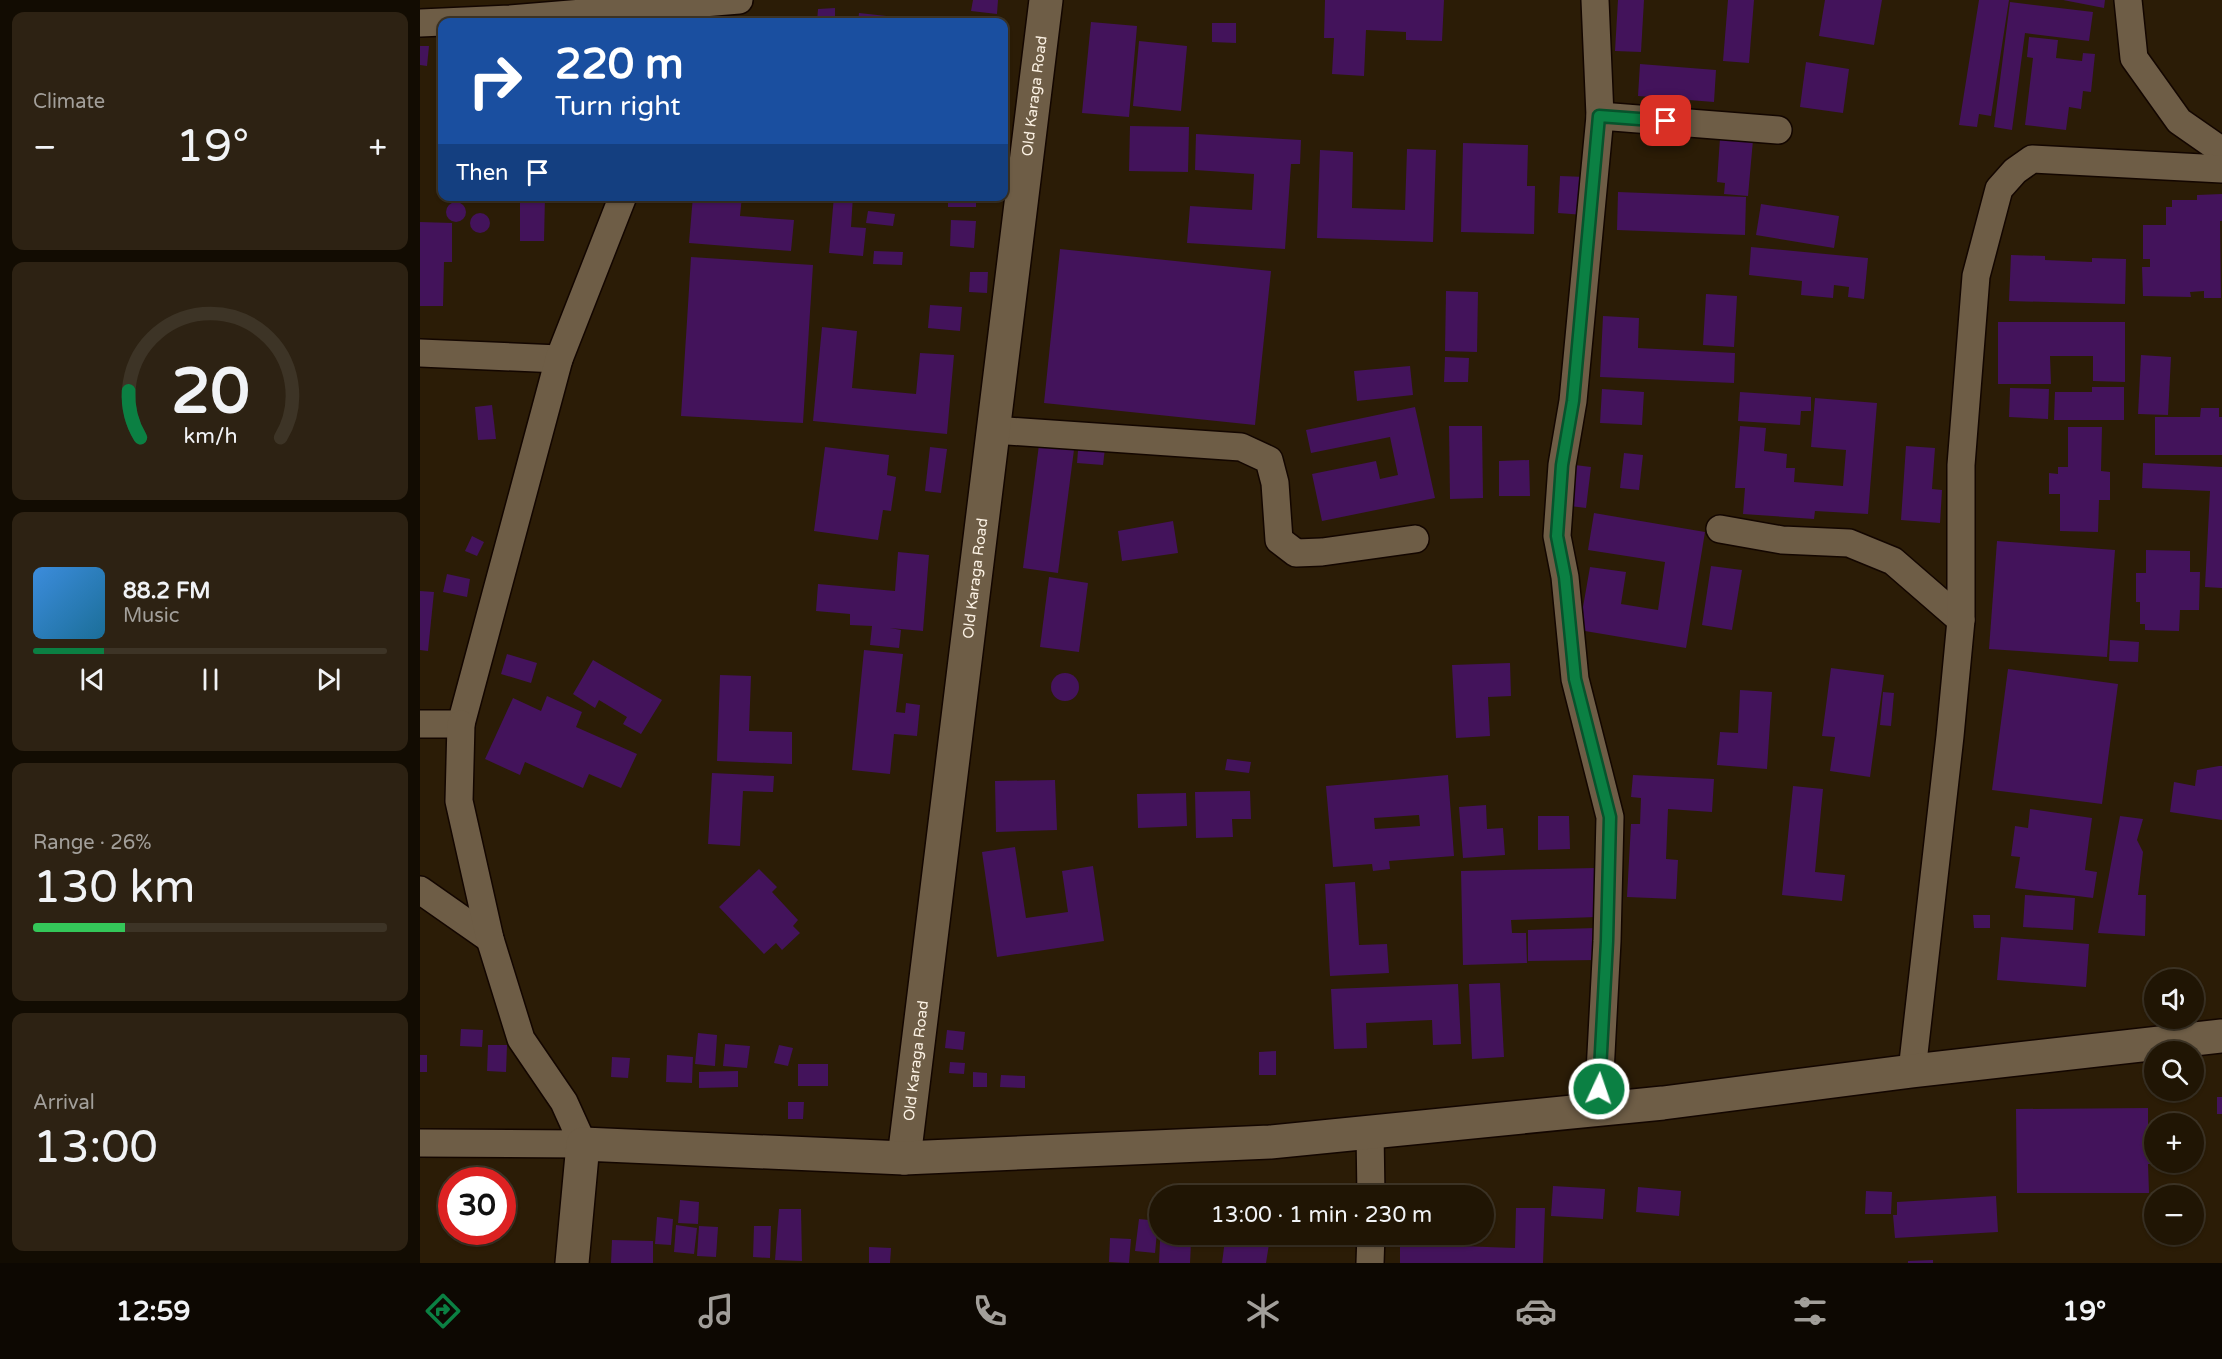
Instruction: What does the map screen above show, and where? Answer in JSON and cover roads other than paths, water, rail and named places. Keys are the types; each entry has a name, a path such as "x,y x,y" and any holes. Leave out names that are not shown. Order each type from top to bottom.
{"street":[{"path":"720,18 731,0"},
{"path":"522,18 739,0"},
{"name":"Old Karaga Road","path":"904,1158 1046,0"},
{"path":"1595,0 1599,116 1573,401 1562,465 1557,536 1565,577 1575,679 1610,817 1607,941 1598,1110"},
{"path":"2128,0 2134,58 2179,121 2222,151"},
{"path":"420,23 438,22"},
{"path":"1599,116 1778,130"},
{"path":"1912,1071 1961,620 1961,465 1969,392 1976,276 1999,189 2015,171 2032,159 2222,169"},
{"path":"572,1263 583,1144 564,1102 521,1039 490,939 459,801 461,724 559,358 621,201"},
{"path":"420,353 559,358"},
{"path":"993,430 1241,447 1269,460 1275,483 1279,540 1296,553 1322,552 1415,539"},
{"path":"1720,529 1782,540 1849,543 1893,561 1961,620"},
{"path":"420,724 461,724"},
{"path":"420,890 490,939"},
{"path":"420,1143 583,1144 904,1158 1270,1142 1598,1110 2222,1036"},
{"path":"1370,1132 1371,1185"},
{"path":"1370,1263 1371,1245"}]}
